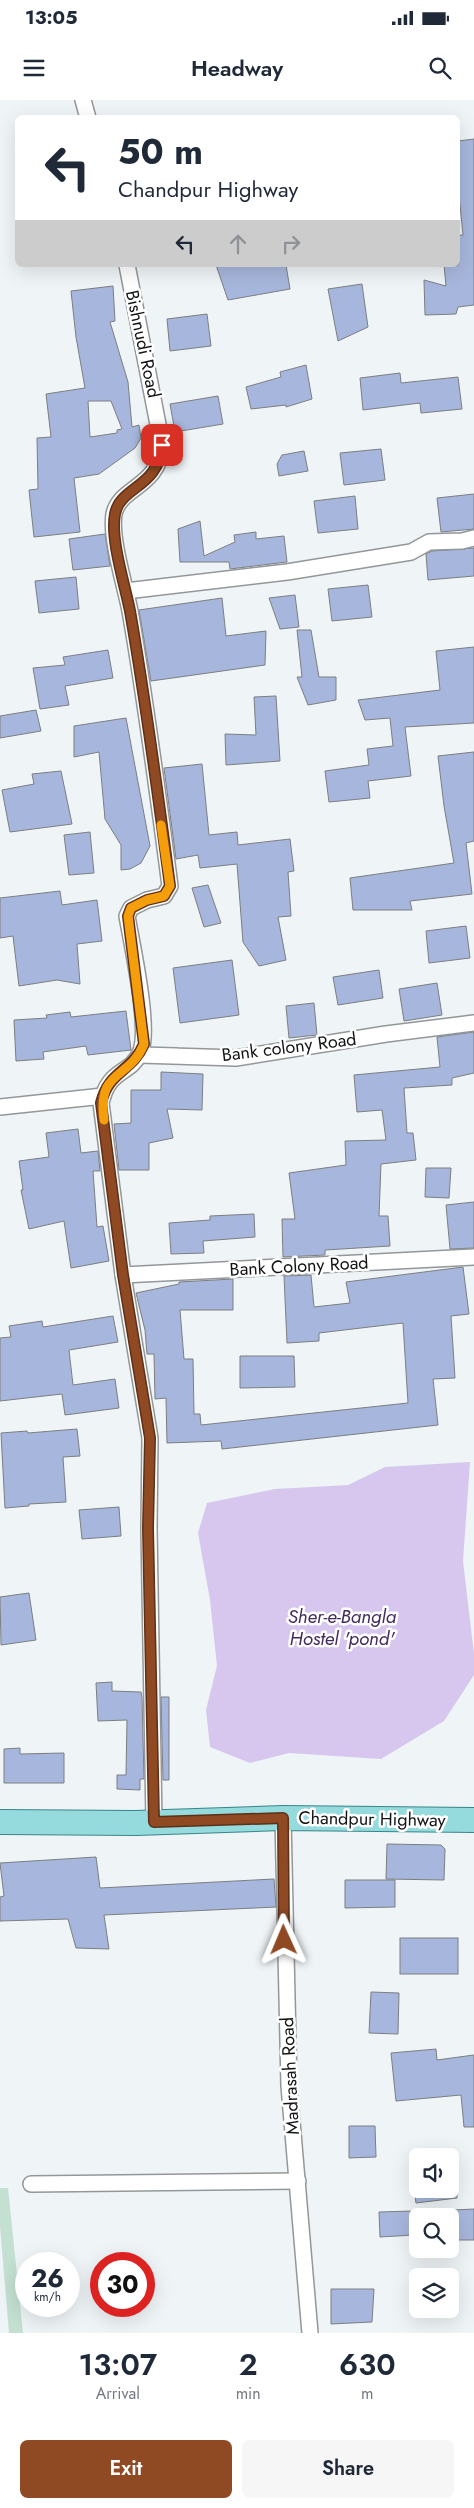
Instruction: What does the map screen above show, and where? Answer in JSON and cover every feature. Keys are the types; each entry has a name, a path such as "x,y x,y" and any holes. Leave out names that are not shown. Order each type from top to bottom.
{"main road":[{"name":"Chandpur Highway","path":"0,1822 154,1822 283,1818 474,1820"}],"street":[{"path":"83,100 87,115"},
{"name":"Bishnudi Road","path":"127,267 162,445 155,470 119,503 115,512 114,528 126,591 170,886 164,896 147,900 131,908 128,916 144,1038 140,1055"},
{"path":"126,591 287,572 411,552 429,542 462,541 474,538"},
{"name":"Bank colony Road","path":"140,1055 236,1058 386,1034 474,1023"},
{"path":"154,1822 148,1528 150,1438 123,1275 101,1103 107,1084 133,1064 140,1055 177,1056"},
{"path":"0,1107 103,1096"},
{"name":"Bank Colony Road","path":"123,1275 474,1257"},
{"name":"Madrasah Road","path":"283,1818 289,2086 310,2333"},
{"path":"31,2184 298,2181"}],"green space":[{"path":"0,2188 8,2188 15,2256 15,2317 21,2317 23,2333 9,2333 0,2226"}],"water":[{"name":"Sher-e-Bangla Hostel 'pond'","path":"470,1462 463,1561 474,1654 474,1675 444,1721 381,1759 289,1753 250,1763 210,1747 206,1710 217,1666 210,1600 198,1533 207,1503 275,1489 348,1485 385,1467"}],"building":[{"path":"474,139 474,305 458,307 456,314 425,315 424,280 446,286 444,267 460,267 460,235 463,235 460,205 460,141"},
{"path":"217,267 286,267 290,289 228,300"},
{"path":"362,284 368,327 338,341 328,289"},
{"path":"113,286 115,321 110,322 128,382 132,427 139,425 141,438 135,448 99,474 74,478 80,532 34,537 29,490 38,489 37,438 51,437 46,394 85,388 76,337 71,291","holes":["88,401 111,401 122,429 117,430 117,433 90,437"]},
{"path":"207,314 211,346 170,351 167,319"},
{"path":"306,365 312,399 286,407 286,405 251,409 246,387 281,377 280,372"},
{"path":"400,373 401,383 458,377 462,409 421,413 420,403 363,410 360,378"},
{"path":"218,396 223,424 175,432 170,404"},
{"path":"381,449 385,480 344,485 340,453"},
{"path":"304,451 308,471 279,476 277,464 282,455"},
{"path":"474,494 474,529 441,532 437,498"},
{"path":"355,496 358,529 318,533 314,501"},
{"path":"200,521 204,556 235,542 234,535 256,532 256,539 284,536 287,562 230,569 229,562 180,562 178,529"},
{"path":"105,534 110,566 73,570 69,539"},
{"path":"474,548 474,576 428,580 426,554 432,551"},
{"path":"76,577 79,609 39,613 35,581"},
{"path":"368,585 372,617 332,621 328,589"},
{"path":"295,595 299,627 280,629 269,598"},
{"path":"222,598 226,636 266,631 265,665 151,681 139,610"},
{"path":"297,630 311,630 319,677 336,677 336,700 308,705 297,677 302,677"},
{"path":"474,647 474,723 405,727 411,776 368,781 370,798 329,802 325,771 369,765 367,749 393,746 390,718 365,720 358,700 440,690 436,651"},
{"path":"108,650 113,678 65,686 69,705 40,709 33,668 65,665 63,657"},
{"path":"276,696 280,761 226,765 225,734 256,735 254,697"},
{"path":"36,710 41,731 0,738 0,716"},
{"path":"126,718 150,846 141,863 130,869 121,870 121,845 105,819 99,752 74,757 74,726"},
{"path":"474,752 474,841 466,843 472,894 410,901 412,910 353,910 350,878 454,863 438,756"},
{"path":"202,764 209,835 237,832 238,845 290,839 294,871 288,872 291,916 278,917 286,960 259,966 243,942 237,864 200,868 198,855 176,859 164,768"},
{"path":"61,771 72,824 10,832 2,790 34,784 32,774"},
{"path":"90,832 94,873 69,875 64,835"},
{"path":"208,885 221,923 204,927 192,888"},
{"path":"60,891 62,905 97,900 102,941 77,944 80,984 57,980 19,986 13,936 0,938 0,898"},
{"path":"466,926 470,958 429,963 426,931"},
{"path":"232,960 239,1015 180,1023 173,968"},
{"path":"379,970 383,998 338,1005 333,977"},
{"path":"437,983 442,1015 404,1021 399,989"},
{"path":"314,1003 317,1035 289,1038 286,1006"},
{"path":"126,1011 131,1050 88,1055 86,1046 43,1052 44,1059 16,1061 14,1020 47,1018 46,1015 70,1012 71,1017"},
{"path":"474,1032 474,1073 452,1078 452,1085 404,1088 407,1133 413,1133 416,1160 381,1164 379,1216 388,1216 390,1246 325,1250 325,1255 283,1257 282,1219 295,1219 289,1173 346,1165 345,1141 386,1140 382,1110 357,1112 354,1075 440,1067 437,1037"},
{"path":"161,1072 203,1074 202,1110 167,1109 173,1138 149,1143 149,1170 119,1170 114,1124 131,1123 131,1090 161,1090"},
{"path":"78,1129 81,1153 98,1151 100,1171 93,1171 97,1227 103,1226 109,1261 71,1268 64,1221 29,1229 21,1190 23,1190 19,1161 49,1157 46,1133"},
{"path":"426,1168 451,1168 449,1198 425,1197"},
{"path":"474,1202 474,1248 450,1249 446,1205"},
{"path":"254,1214 255,1237 203,1241 204,1253 171,1254 169,1223 210,1220 210,1216"},
{"path":"463,1267 469,1314 451,1316 455,1378 433,1379 438,1425 222,1449 221,1441 167,1443 166,1398 155,1399 154,1354 147,1354 145,1330 136,1293 179,1284 179,1282 233,1279 233,1310 180,1310 184,1359 193,1359 194,1414 200,1414 201,1425 408,1403 403,1323 319,1333 319,1341 287,1343 284,1276 311,1275 314,1307 350,1303 346,1282"},
{"path":"113,1316 118,1342 69,1350 73,1385 115,1379 119,1408 65,1415 62,1394 0,1401 0,1338 11,1337 9,1326 42,1321 43,1327"},
{"path":"240,1356 294,1356 295,1387 240,1388"},
{"path":"77,1429 80,1456 63,1457 66,1502 29,1504 29,1506 5,1508 1,1433"},
{"path":"119,1507 121,1536 82,1539 79,1510"},
{"path":"29,1593 36,1640 1,1645 0,1597"},
{"path":"112,1682 112,1691 141,1692 144,1779 140,1779 140,1790 117,1789 117,1775 126,1775 127,1720 98,1721 96,1683"},
{"path":"161,1697 169,1697 169,1780 163,1780"},
{"path":"20,1748 20,1754 64,1753 64,1783 4,1783 4,1749"},
{"path":"387,1844 441,1845 445,1849 444,1880 386,1879"},
{"path":"96,1857 100,1888 274,1879 276,1907 104,1915 109,1949 76,1948 68,1919 0,1921 0,1897 4,1896 0,1863"},
{"path":"345,1880 395,1880 395,1907 345,1908"},
{"path":"400,1938 458,1938 458,1974 400,1974"},
{"path":"371,1992 399,1993 398,2034 369,2033"},
{"path":"436,2049 437,2060 474,2055 474,2127 464,2127 461,2095 396,2101 391,2053"},
{"path":"349,2126 375,2126 376,2157 349,2158"},
{"path":"415,2198 457,2198 416,2203"},
{"path":"474,2209 474,2240 459,2240 459,2210"},
{"path":"409,2211 409,2235 380,2237 379,2212"},
{"path":"331,2289 374,2289 372,2322 331,2324"}],"slow traffic":[{"path":"104,1120 101,1103 107,1084 122,1070 133,1064 144,1044 140,999 128,916 131,908 147,900 164,896 170,886 161,825"}],"route":[{"path":"162,445 159,464 155,470 148,479 126,495 119,503 115,512 114,528 130,611 170,886 164,896 147,900 131,908 128,916 140,999 144,1044 133,1064 122,1070 107,1084 101,1103 123,1275 150,1438 148,1528 151,1585 154,1822 283,1818 284,1940"}]}
